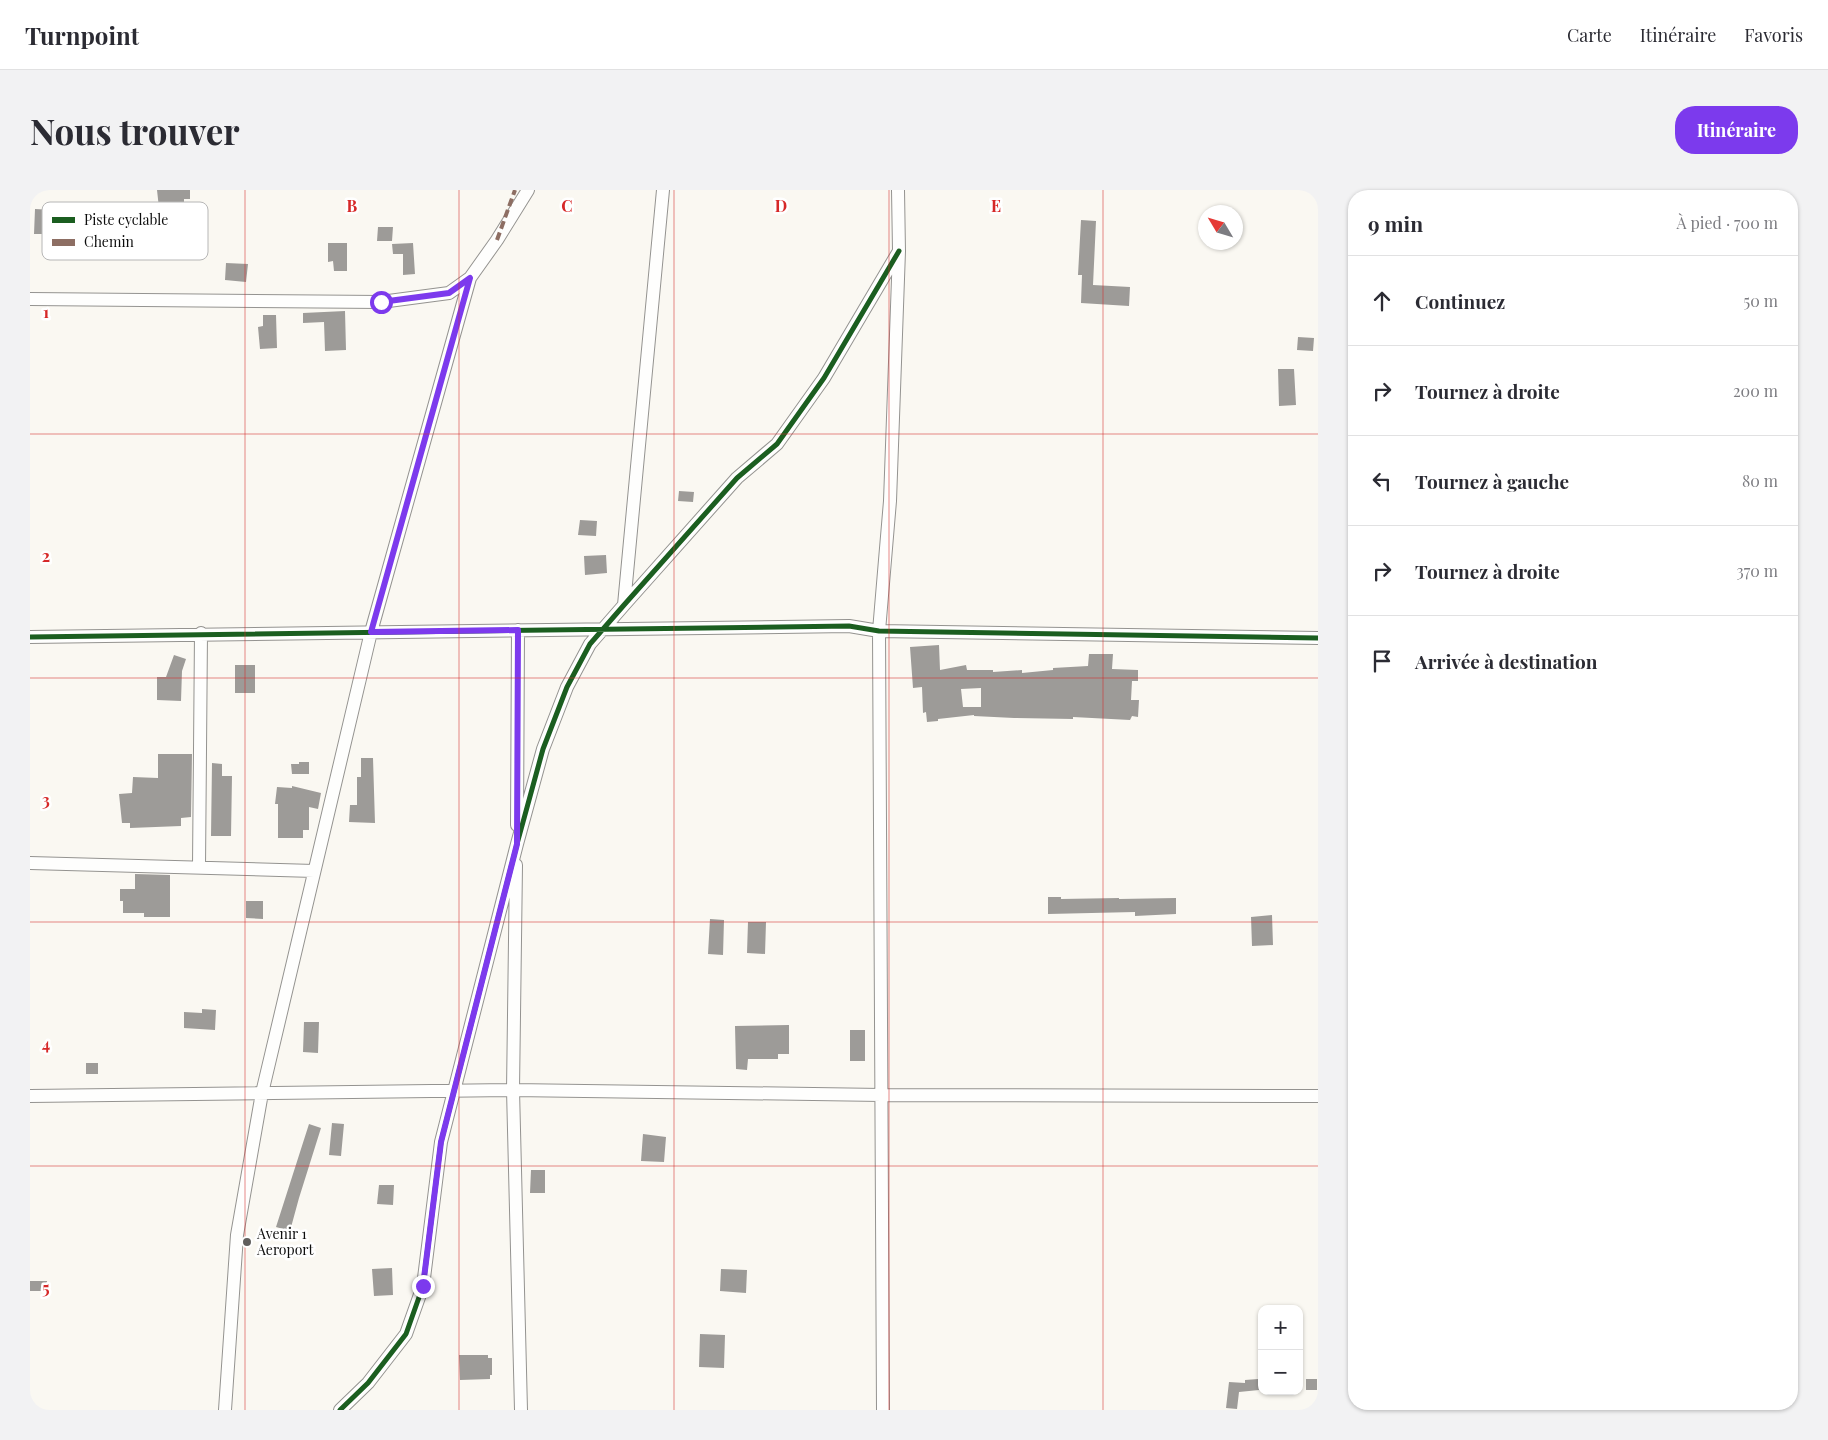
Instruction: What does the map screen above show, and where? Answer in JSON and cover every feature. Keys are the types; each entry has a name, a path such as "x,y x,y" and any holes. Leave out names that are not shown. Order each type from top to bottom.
{"street":[{"path":"30,299 381,302 449,293 470,278 497,240 528,190"},
{"path":"624,605 662,190"},
{"path":"883,1410 879,631 890,501 899,251 898,190"},
{"path":"340,1410 368,1383 406,1334 423,1286 441,1142 543,748 567,687 590,644 737,478 777,444 824,378 899,251"},
{"path":"225,1410 237,1235 262,1093 371,632 470,278"},
{"path":"30,637 201,633 849,626 879,631 1318,638"},
{"path":"518,630 517,844 512,1090 522,1410"},
{"path":"199,867 201,633"},
{"path":"30,863 314,871"},
{"path":"30,1096 512,1090 882,1095 1318,1096"}],"building":[{"path":"157,190 190,190 190,199 184,199 184,202 158,202"},
{"path":"35,209 42,209 42,234 34,234"},
{"path":"1081,220 1096,221 1093,285 1130,287 1129,306 1081,303 1082,275 1078,275"},
{"path":"378,227 393,227 392,241 377,241"},
{"path":"328,243 347,243 347,271 334,271 333,261 328,262"},
{"path":"413,243 415,274 403,275 403,254 393,254 392,244"},
{"path":"226,263 248,264 246,282 225,280"},
{"path":"345,311 346,350 325,351 324,322 303,323 303,313"},
{"path":"263,315 276,315 277,348 260,349 258,327 263,326"},
{"path":"1298,337 1314,338 1313,351 1297,350"},
{"path":"1278,369 1294,369 1296,405 1279,406"},
{"path":"679,491 694,492 693,502 678,501"},
{"path":"580,520 597,521 596,536 578,535"},
{"path":"606,555 607,573 585,575 584,556"},
{"path":"939,645 940,670 966,665 967,670 993,670 993,672 1022,670 1022,673 1053,670 1053,668 1088,666 1089,654 1113,654 1112,669 1138,670 1138,681 1132,681 1131,700 1139,700 1138,717 1132,716 1130,720 1073,717 1073,719 1014,718 974,715 927,722 926,712 923,713 922,687 913,688 910,647","holes":["981,688 981,707 963,707 961,689"]},
{"path":"174,655 186,659 182,671 181,701 157,700 157,677 166,677"},
{"path":"235,665 255,665 255,693 235,693"},
{"path":"158,754 192,754 191,817 181,818 181,826 130,828 130,823 122,823 119,794 132,793 133,777 158,778"},
{"path":"361,758 373,758 375,823 349,822 350,805 357,805 357,777 361,777"},
{"path":"299,762 309,762 309,774 292,774 291,764 299,764"},
{"path":"212,763 222,764 222,776 232,776 231,836 211,836"},
{"path":"292,786 321,793 318,809 309,807 309,830 303,830 303,838 278,838 278,804 275,804 277,787 292,788"},
{"path":"135,874 170,875 170,917 144,917 144,913 123,913 120,889 135,889"},
{"path":"1048,897 1061,897 1061,899 1176,898 1176,914 1135,916 1135,912 1048,914"},
{"path":"246,901 263,901 263,919 246,918"},
{"path":"1272,915 1273,945 1252,946 1251,917"},
{"path":"710,919 724,920 723,955 708,954"},
{"path":"748,922 766,922 765,954 747,953"},
{"path":"202,1009 216,1010 215,1030 184,1028 184,1012 202,1013"},
{"path":"304,1022 319,1022 318,1053 303,1052"},
{"path":"789,1025 789,1054 778,1054 778,1059 748,1059 747,1070 736,1069 735,1026"},
{"path":"850,1030 865,1030 865,1061 850,1061"},
{"path":"86,1063 98,1063 98,1074 86,1074"},
{"path":"332,1123 344,1124 341,1156 329,1155"},
{"path":"309,1124 321,1128 290,1231 276,1227"},
{"path":"643,1134 666,1137 664,1162 641,1161"},
{"path":"531,1170 545,1170 545,1193 530,1193"},
{"path":"379,1185 394,1185 393,1205 377,1204"},
{"path":"392,1268 393,1295 374,1296 372,1269"},
{"path":"721,1269 747,1270 746,1293 720,1291"},
{"path":"30,1281 47,1281 47,1291 30,1291"},
{"path":"700,1334 725,1335 724,1368 699,1367"},
{"path":"459,1355 488,1355 488,1358 492,1358 492,1375 490,1375 490,1379 460,1380"},
{"path":"1258,1379 1258,1390 1239,1392 1237,1409 1226,1408 1229,1382 1245,1383 1245,1380"},
{"path":"1306,1379 1317,1379 1317,1390 1306,1390"}],"marked path":[{"path":"497,240 515,190"}],"cycle path":[{"path":"340,1410 368,1383 406,1334 423,1286 441,1142 543,749 567,687 590,644 737,478 777,444 824,378 899,251"},
{"path":"30,637 849,626 879,631 1318,638"}],"place":[{"name":"Avenir 1 Aeroport","path":"247,1242"}],"route":[{"path":"381,302 449,293 470,278 371,632 518,630 517,844 441,1142 423,1286"}]}
